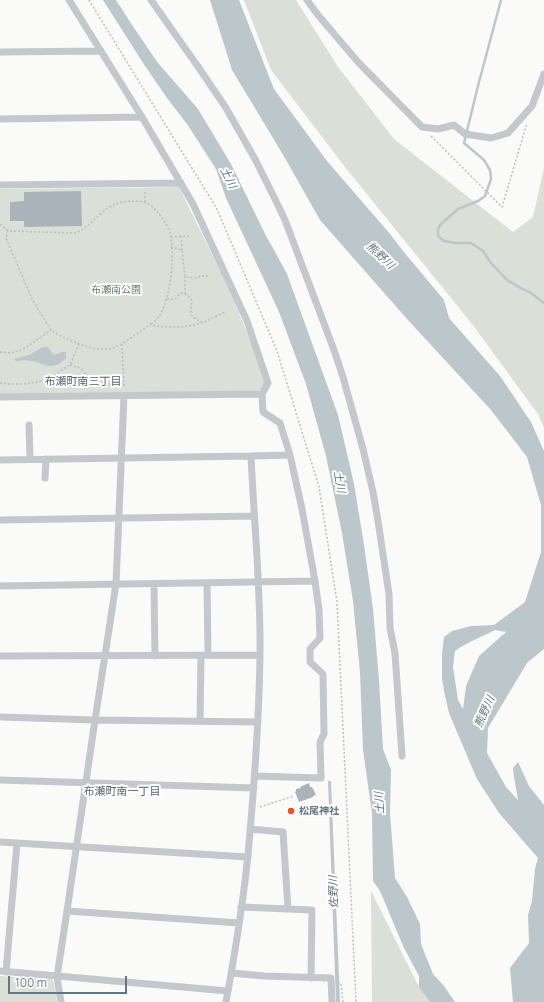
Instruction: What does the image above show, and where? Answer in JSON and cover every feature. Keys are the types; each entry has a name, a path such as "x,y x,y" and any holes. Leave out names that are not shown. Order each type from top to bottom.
{"street":[{"path":"69,0 142,117 193,204 202,230 247,321 248,332 268,383 262,394 264,412 280,423 290,455 302,509 319,610 320,638 310,649 310,662 323,674 324,734 320,742 321,778 254,776"},
{"path":"151,0 217,94 255,159 285,220 343,377 373,492 378,521 389,594 390,628 395,654 402,756"},
{"path":"307,0 358,62 422,127 438,129 454,125 465,134 491,138 508,133 532,106 544,74"},
{"path":"0,52 101,51"},
{"path":"0,119 142,117"},
{"path":"0,185 181,183"},
{"path":"0,397 262,394"},
{"path":"61,1002 57,976 116,584 124,396"},
{"path":"30,426 30,459"},
{"path":"0,460 290,455"},
{"path":"226,1002 232,974 248,857 254,788 260,655 259,582 251,456"},
{"path":"45,478 46,459"},
{"path":"0,520 254,516"},
{"path":"0,586 315,581"},
{"path":"200,721 205,655 207,583"},
{"path":"154,584 155,656"},
{"path":"0,656 260,655"},
{"path":"0,717 257,722"},
{"path":"0,780 254,788"},
{"path":"250,829 283,832 288,909"},
{"path":"0,842 248,857"},
{"path":"17,843 3,972 228,991"},
{"path":"241,907 312,910 311,978"},
{"path":"67,911 239,922"},
{"path":"232,974 331,978 332,1002"}],"path":[{"path":"88,0 217,209 277,351 319,487 337,602 356,1002"},
{"path":"422,127 502,207 528,121"},
{"path":"145,183 145,202"},
{"path":"0,224 8,231 75,233 82,231 98,215 109,207 122,202 145,202 152,206 163,219 171,236 171,282 167,299 161,313 151,324 122,344 111,349 96,349 62,337 51,330 32,299 6,238 8,231"},
{"path":"171,236 190,236"},
{"path":"181,236 185,294 192,301 190,312 191,315 202,323"},
{"path":"171,247 182,250"},
{"path":"185,277 195,278 209,276"},
{"path":"167,299 175,300 182,293 185,294"},
{"path":"151,324 158,327 194,326 225,312"},
{"path":"0,352 22,350 51,330"},
{"path":"0,383 24,384 42,381 52,377 70,365 79,344"},
{"path":"70,365 80,368 98,381 108,384 125,384 122,344"},
{"path":"252,809 294,796"},
{"path":"331,978 341,983 343,1002"}],"green space":[{"path":"244,0 296,0 338,67 394,139 513,232 533,217 544,168 544,428 538,414 472,324 345,167 271,70"},
{"name":"布瀬南公園","path":"179,187 226,283 250,339 265,383 262,388 259,391 0,394 0,189"},
{"path":"371,891 419,987 430,1002 372,1002"},
{"path":"0,976 52,979 57,1002 0,1002"}],"water":[{"name":"土川","path":"103,0 116,0 158,63 198,109 231,164 267,238 287,274 338,415 354,484 373,609 383,749 391,770 390,813 395,878 407,897 420,924 421,944 433,974 444,986 455,1002 430,1002 419,987 419,976 404,948 380,891 373,881 372,813 363,750 360,672 353,601 342,533 326,456 306,384 279,312 226,198 216,169 187,124 145,66"},
{"name":"熊野川","path":"210,0 239,0 274,89 327,161 444,300 449,318 500,376 531,422 544,451 544,649 527,663 488,728 487,753 506,787 518,800 513,768 518,762 529,786 544,805 544,1002 513,1002 510,968 529,943 528,915 532,901 535,869 538,858 499,813 477,779 449,713 442,679 444,637 452,631 471,626 494,625 525,602 541,552 541,505 527,457 491,410 407,319 320,220 232,70","holes":["495,630 506,632 479,656 466,686 463,709 458,700 453,667 455,651"]},
{"path":"43,347 48,347 53,355 66,352 66,358 58,365 54,366 33,361 16,361 14,359 29,355"},
{"name":"佐野川","path":"328,781 331,781 340,1002 336,1002"}],"building":[{"path":"81,191 82,226 24,227 24,221 10,221 10,202 24,201 24,192"},
{"path":"309,783 316,795 299,802 295,792 296,789"}],"waterway":[{"path":"501,0 464,143 484,160 490,170 491,179 485,196 478,201 458,209 441,224 438,229 438,236 444,241 471,243 483,251 491,263 507,280 531,293 544,303"}],"place":[{"name":"松尾神社","path":"291,811"}],"district":[{"name":"布瀬町南三丁目","path":"83,382"},
{"name":"布瀬町南一丁目","path":"122,792"}]}
